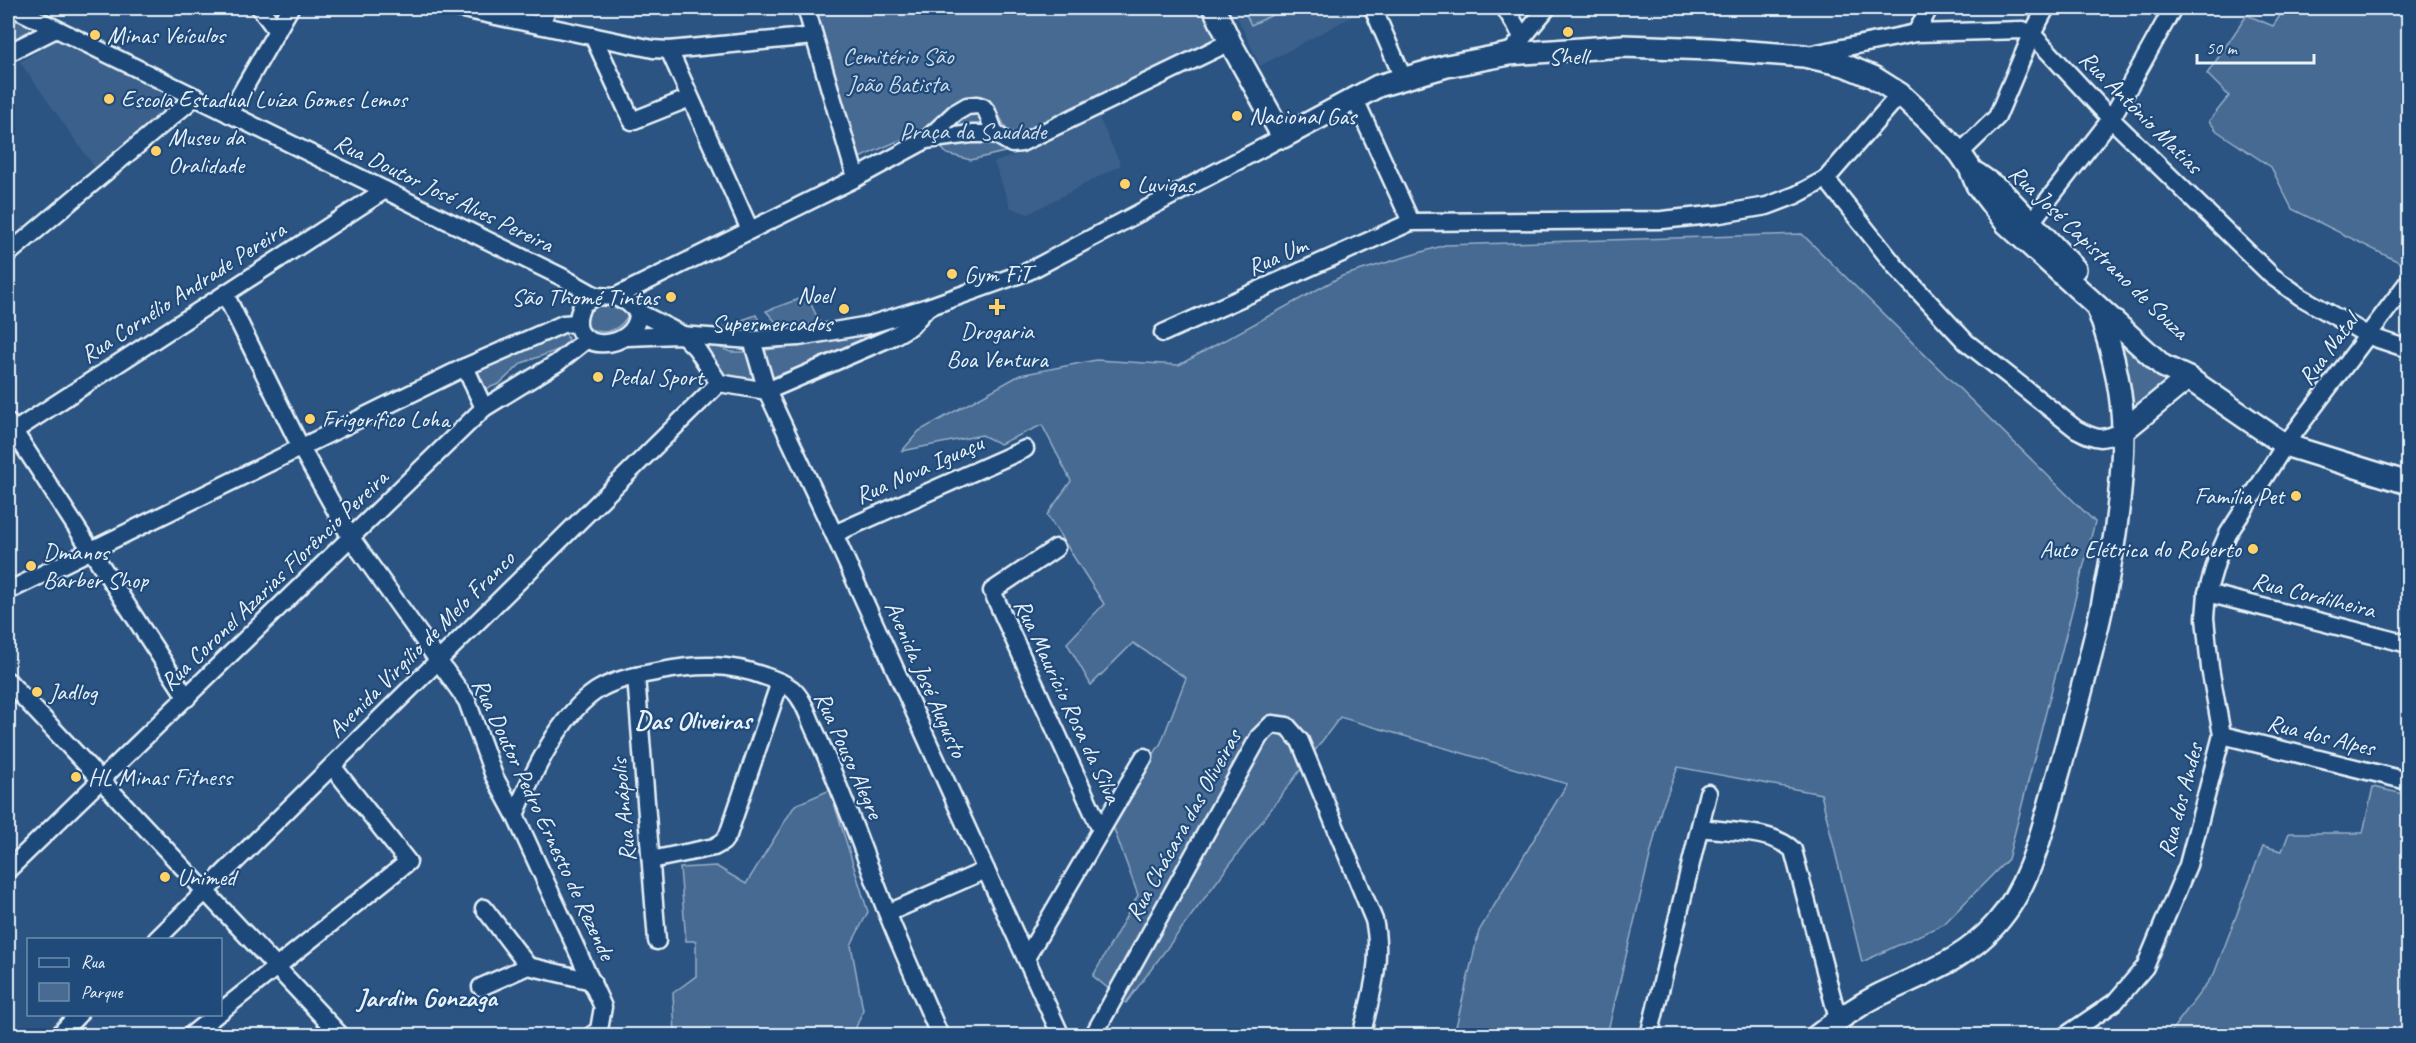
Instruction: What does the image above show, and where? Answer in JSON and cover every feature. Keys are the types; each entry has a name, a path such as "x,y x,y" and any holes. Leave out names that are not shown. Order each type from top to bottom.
{"main road":[{"path":"1214,8 1230,42 1283,137"},
{"name":"Rua José Capistrano de Souza","path":"1283,137 1354,97 1403,78 1509,54 1623,46 1710,49 1804,56 1844,64 1900,94 1928,119 1965,160 2001,191 2082,276 2171,356 2188,378"},
{"name":"Rua José Capistrano de Souza","path":"1965,160 1977,185 2007,224 2163,366 2188,378 2285,446 2409,483"},
{"path":"2007,224 2025,225 2031,222"},
{"path":"2035,250 2076,294 2101,349 2120,402"},
{"path":"1816,1035 1838,1019 1875,998 1975,947 1997,923 2022,883 2035,848 2086,676 2106,592 2120,482 2123,431 2114,357 2096,305 2082,276"},
{"path":"2123,431 2188,378"}],"street":[{"path":"8,21 13,8"},
{"name":"Rua Doutor José Alves Pereira","path":"13,8 562,277 596,296"},
{"path":"260,8 277,31"},
{"path":"229,114 290,8"},
{"path":"458,8 669,51 814,36"},
{"path":"540,25 548,8"},
{"path":"806,8 856,178"},
{"path":"1373,8 1403,78"},
{"path":"1505,8 1522,36"},
{"path":"1509,54 1547,8"},
{"path":"1916,33 1929,8"},
{"path":"1965,160 1997,117 2032,34 2046,8"},
{"path":"2031,222 2112,119 2173,8"},
{"path":"8,53 56,29"},
{"path":"1804,56 1916,33 2023,30 2032,34"},
{"name":"Rua Antônio Matias","path":"2032,34 2112,119 2272,276 2301,297 2369,336 2409,349"},
{"path":"593,36 632,121 690,98"},
{"path":"926,140 971,134 995,134 1012,144 1021,143 1230,42"},
{"path":"669,51 750,230"},
{"path":"1354,97 1411,222 1662,220 1767,206 1796,195 1826,179 1900,94"},
{"path":"8,254 195,97"},
{"path":"615,297 856,178 926,140 955,112 967,105 983,107 995,134"},
{"name":"Rua José Capistrano de Souza","path":"683,336 752,340 799,337 869,325 928,307 1029,271 1283,137"},
{"path":"1826,179 1896,267 1966,342 2076,429 2090,436 2105,439 2123,431"},
{"name":"Rua Cornélio Andrade Pereira","path":"10,429 385,190"},
{"name":"Rua Um","path":"1163,333 1411,222"},
{"name":"Rua Doutor José Alves Pereira","path":"562,277 578,318"},
{"name":"Rua Natal","path":"2285,446 2409,282"},
{"name":"Rua Doutor Pedro Ernesto de Rezende","path":"225,294 301,448 351,538 467,701 494,776 515,815 603,1007 603,1017 595,1033"},
{"path":"627,337 638,323 638,312 627,302 615,297 596,296 583,304 578,318 580,334 586,340 595,343 627,337 683,336"},
{"name":"Rua José Capistrano de Souza","path":"767,392 892,337 911,326 928,307"},
{"name":"Rua José Capistrano de Souza","path":"638,312 683,336 696,348 719,382"},
{"path":"8,591 465,367 578,318"},
{"path":"890,319 892,337"},
{"name":"Rua Coronel Azarias Florêncio Pereira","path":"8,870 484,408 557,363 586,340"},
{"name":"Avenida José Augusto","path":"752,340 767,392 834,534 1026,958 1057,1034"},
{"path":"465,367 484,408"},
{"path":"719,382 767,392"},
{"name":"Avenida Virgílio de Melo Franco","path":"157,938 719,382"},
{"path":"10,429 92,550 187,698"},
{"name":"Rua dos Andes","path":"2065,1035 2115,1002 2145,967 2188,865 2222,735 2206,641 2207,593 2228,534 2285,446"},
{"name":"Rua Nova Iguaçu","path":"834,534 1024,448"},
{"name":"Rua Maurício Rosa da Silva","path":"1056,548 992,591 1101,830"},
{"name":"Rua Cordilheira","path":"2207,593 2409,644"},
{"name":"Rua Pouso Alegre","path":"515,815 535,771 566,721 598,690 636,676 693,665 719,665 746,669 780,682 794,690 801,701 833,772 888,913 940,1035"},
{"name":"Rua Anápolis","path":"636,676 657,941"},
{"path":"8,681 276,969 341,1035"},
{"path":"651,860 714,847 723,842 728,835 780,682"},
{"name":"Rua Chácara das Oliveiras","path":"1093,1035 1259,737 1272,724 1287,726 1300,741 1374,920 1379,940 1377,966 1361,1035"},
{"name":"Rua dos Alpes","path":"2222,735 2409,781"},
{"name":"Rua Maurício Rosa da Silva","path":"1026,958 1144,757"},
{"path":"222,1011 408,862 332,766"},
{"path":"1649,1035 1708,793"},
{"path":"1700,828 1773,837 1785,842 1793,850 1838,1019"},
{"path":"888,913 986,870"},
{"path":"484,908 528,966"},
{"path":"481,987 528,966 592,981"},
{"path":"58,1035 77,1016"},
{"path":"190,1035 215,1016"}],"shaded area":[{"path":"1233,8 1363,8 1364,10 1260,66"},
{"name":"Escola Estadual Luíza Gomes Lemos","path":"56,40 170,94 171,104 95,168 20,62"},
{"path":"1098,116 1121,165 1028,214 1011,208 994,162 1017,155"}],"green space":[{"name":"Cemitério São João Batista","path":"816,8 1205,8 1217,37 1014,143 994,106 971,96 923,130 857,159"},
{"path":"1243,8 1281,8 1283,10 1251,25"},
{"path":"2285,8 2408,8 2408,256 2403,264 2292,209 2271,167 2217,131 2209,121 2229,96 2207,74 2247,15 2273,26"},
{"path":"17,19 42,30 8,46 8,43"},
{"name":"Praça da Saudade","path":"971,98 993,107 1011,141 1008,151 971,160 947,154 925,130"},
{"path":"1802,234 2095,522 2008,859 1944,924 1862,962 1821,794 1678,767 1661,810 1607,1035 1454,1035 1479,931 1567,784 1340,717 1126,1003 1093,976 1138,895 1111,821 1161,743 1186,678 1133,643 1091,685 1067,643 1104,604 1047,515 1071,481 1042,425 1000,444 982,435 902,451 919,431 1020,375 1096,360 1179,365 1342,276 1445,245"},
{"path":"807,296 820,323 781,328 766,311"},
{"path":"602,303 612,304 626,311 627,317 614,330 603,332 586,326 586,314 590,308"},
{"path":"756,315 765,331 724,332 728,325"},
{"path":"563,328 568,339 566,347 522,363 499,384 485,389 477,369"},
{"path":"877,334 840,352 768,379 759,351"},
{"path":"711,344 731,352 752,352 761,381 725,375 704,350"},
{"path":"2125,345 2171,388 2132,420 2118,349"},
{"path":"2373,787 2408,795 2408,1035 2168,1035 2214,974 2263,846 2282,851 2289,833 2363,833"},
{"path":"830,790 868,912 851,945 863,1010 853,1035 675,1035 673,993 696,976 696,941 686,941 680,868 716,866 746,884 795,805"}],"place":[{"name":"Shell","path":"1568,32"},
{"name":"Minas Veículos","path":"95,35"},
{"name":"Escola Estadual Luíza Gomes Lemos","path":"109,99"},
{"name":"Nacional Gas","path":"1237,116"},
{"name":"Museu da Oralidade","path":"156,151"},
{"name":"Luvigas","path":"1125,184"},
{"name":"Gym FiT","path":"952,274"},
{"name":"São Thomé Tintas","path":"671,297"},
{"name":"Drogaria Boa Ventura","path":"997,307"},
{"name":"Noel Supermercados","path":"844,309"},
{"name":"Pedal Sport","path":"598,377"},
{"name":"Frigorífico Loha","path":"310,419"},
{"name":"Família Pet","path":"2296,496"},
{"name":"Auto Elétrica do Roberto","path":"2253,549"},
{"name":"Dmanos Barber Shop","path":"31,566"},
{"name":"Jadlog","path":"37,692"},
{"name":"HL Minas Fitness","path":"76,777"},
{"name":"Unimed","path":"165,877"}],"district":[{"name":"Das Oliveiras","path":"693,720"},
{"name":"Jardim Gonzaga","path":"427,997"}]}
